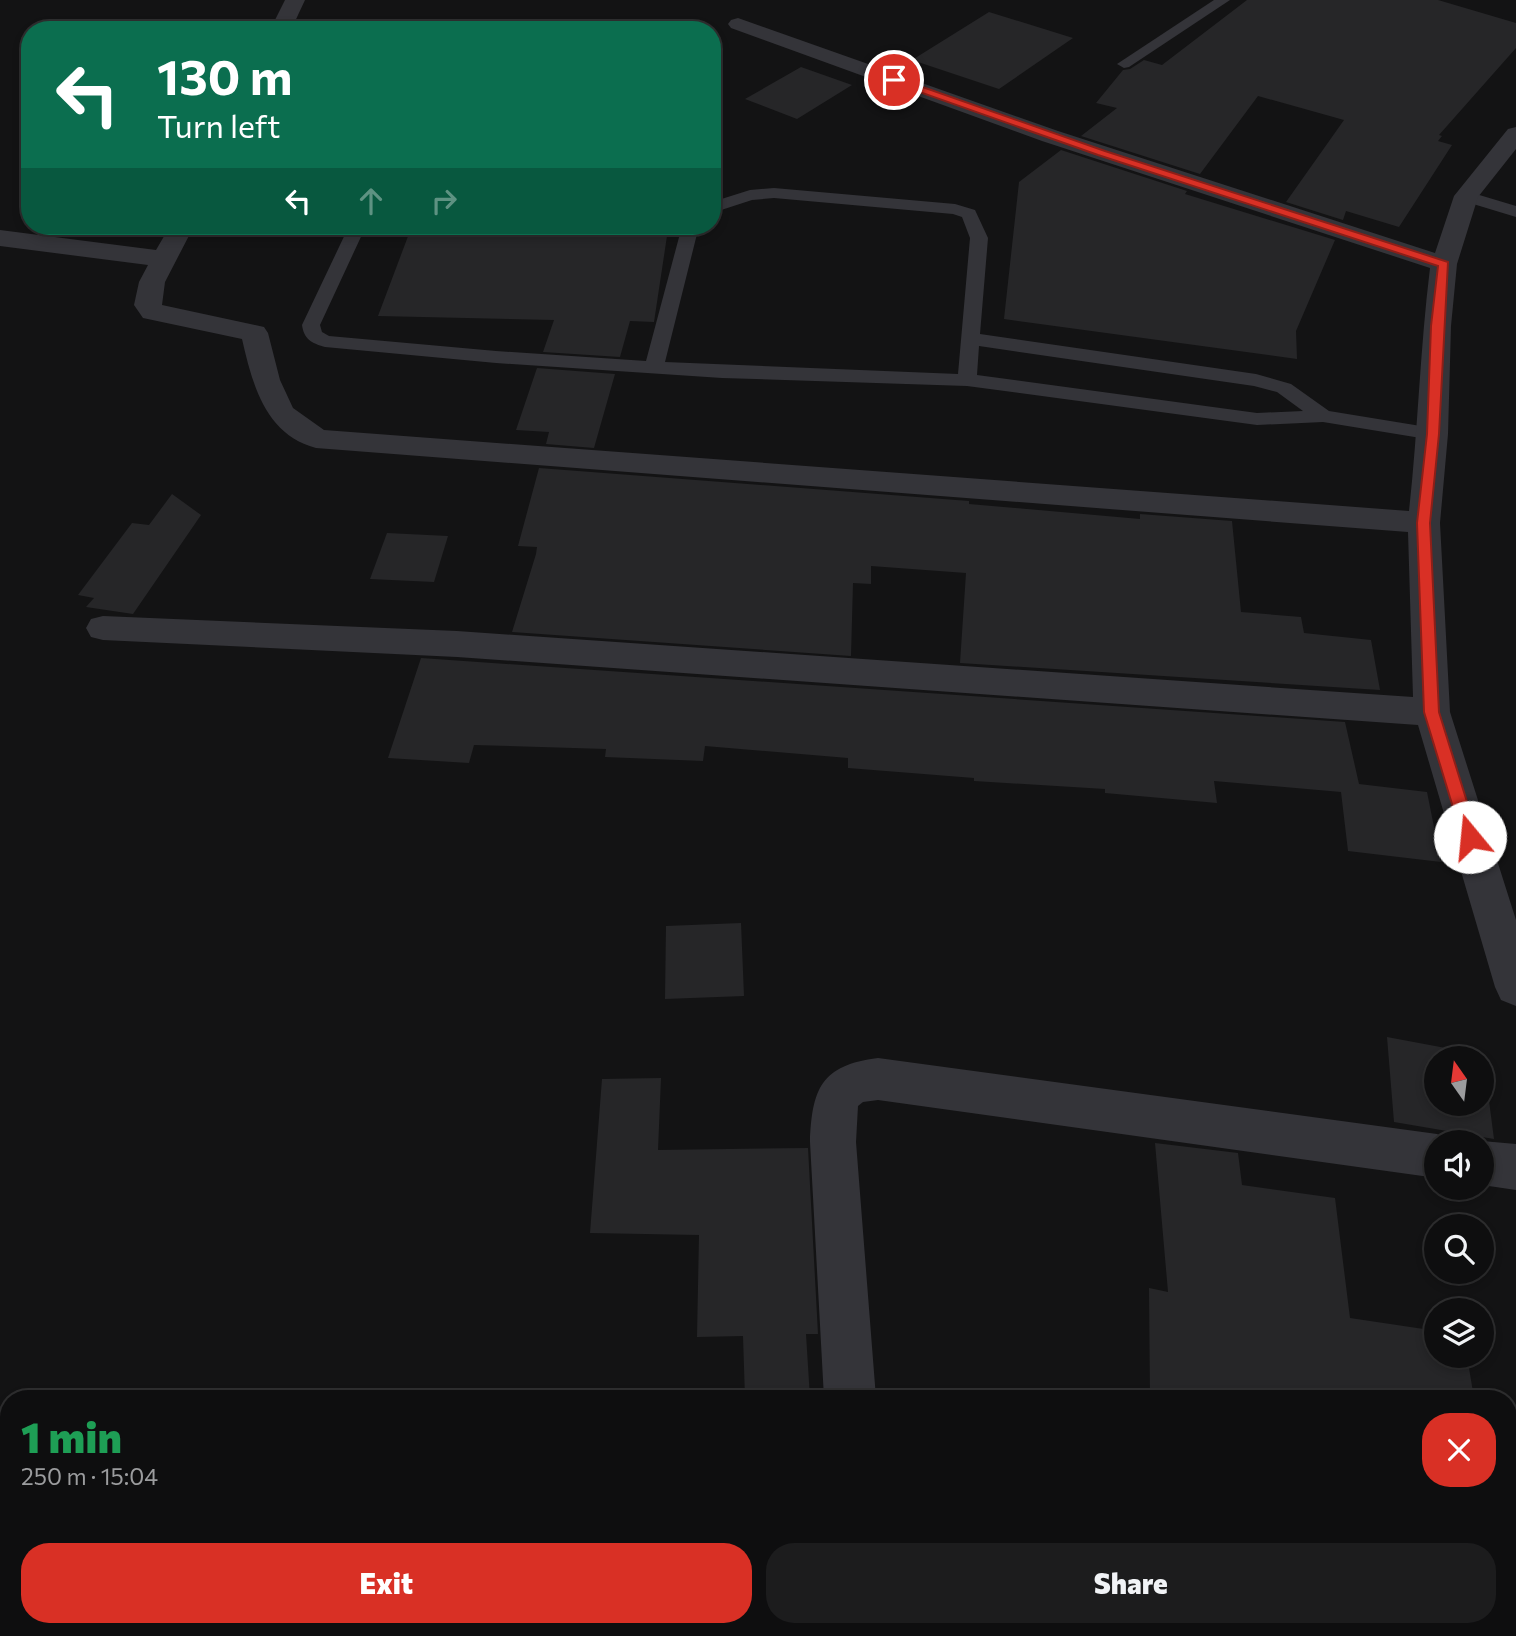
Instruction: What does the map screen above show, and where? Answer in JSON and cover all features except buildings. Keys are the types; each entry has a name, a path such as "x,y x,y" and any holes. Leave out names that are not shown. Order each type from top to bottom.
{"street":[{"path":"284,21 295,0"},
{"path":"738,24 1050,135 1385,247 1444,264"},
{"path":"1516,134 1465,196 1444,264 1437,326 1433,434 1424,523 1432,712 1516,987"},
{"path":"177,235 148,293 148,305 153,312 254,333 266,380 281,413 316,439 1424,523"},
{"path":"0,238 163,259"},
{"path":"103,628 471,645 1432,712"},
{"path":"849,1390 833,1142 834,1103 841,1090 852,1082 878,1079 1424,1154"},
{"path":"1494,1164 1516,1167"}],"lane":[{"path":"1124,64 1223,0"},
{"path":"721,205 750,195 796,193 955,209 969,214 979,238 973,339 967,380"},
{"path":"1465,196 1516,212"},
{"path":"354,235 312,326 313,335 325,341 496,357 654,367 967,380 1257,419 1323,416 1433,434"},
{"path":"654,367 689,235"},
{"path":"973,339 1256,380 1284,388 1323,416"}],"route":[{"path":"894,80 1101,153 1444,264 1437,326 1433,434 1424,523 1432,712 1470,837"}]}
